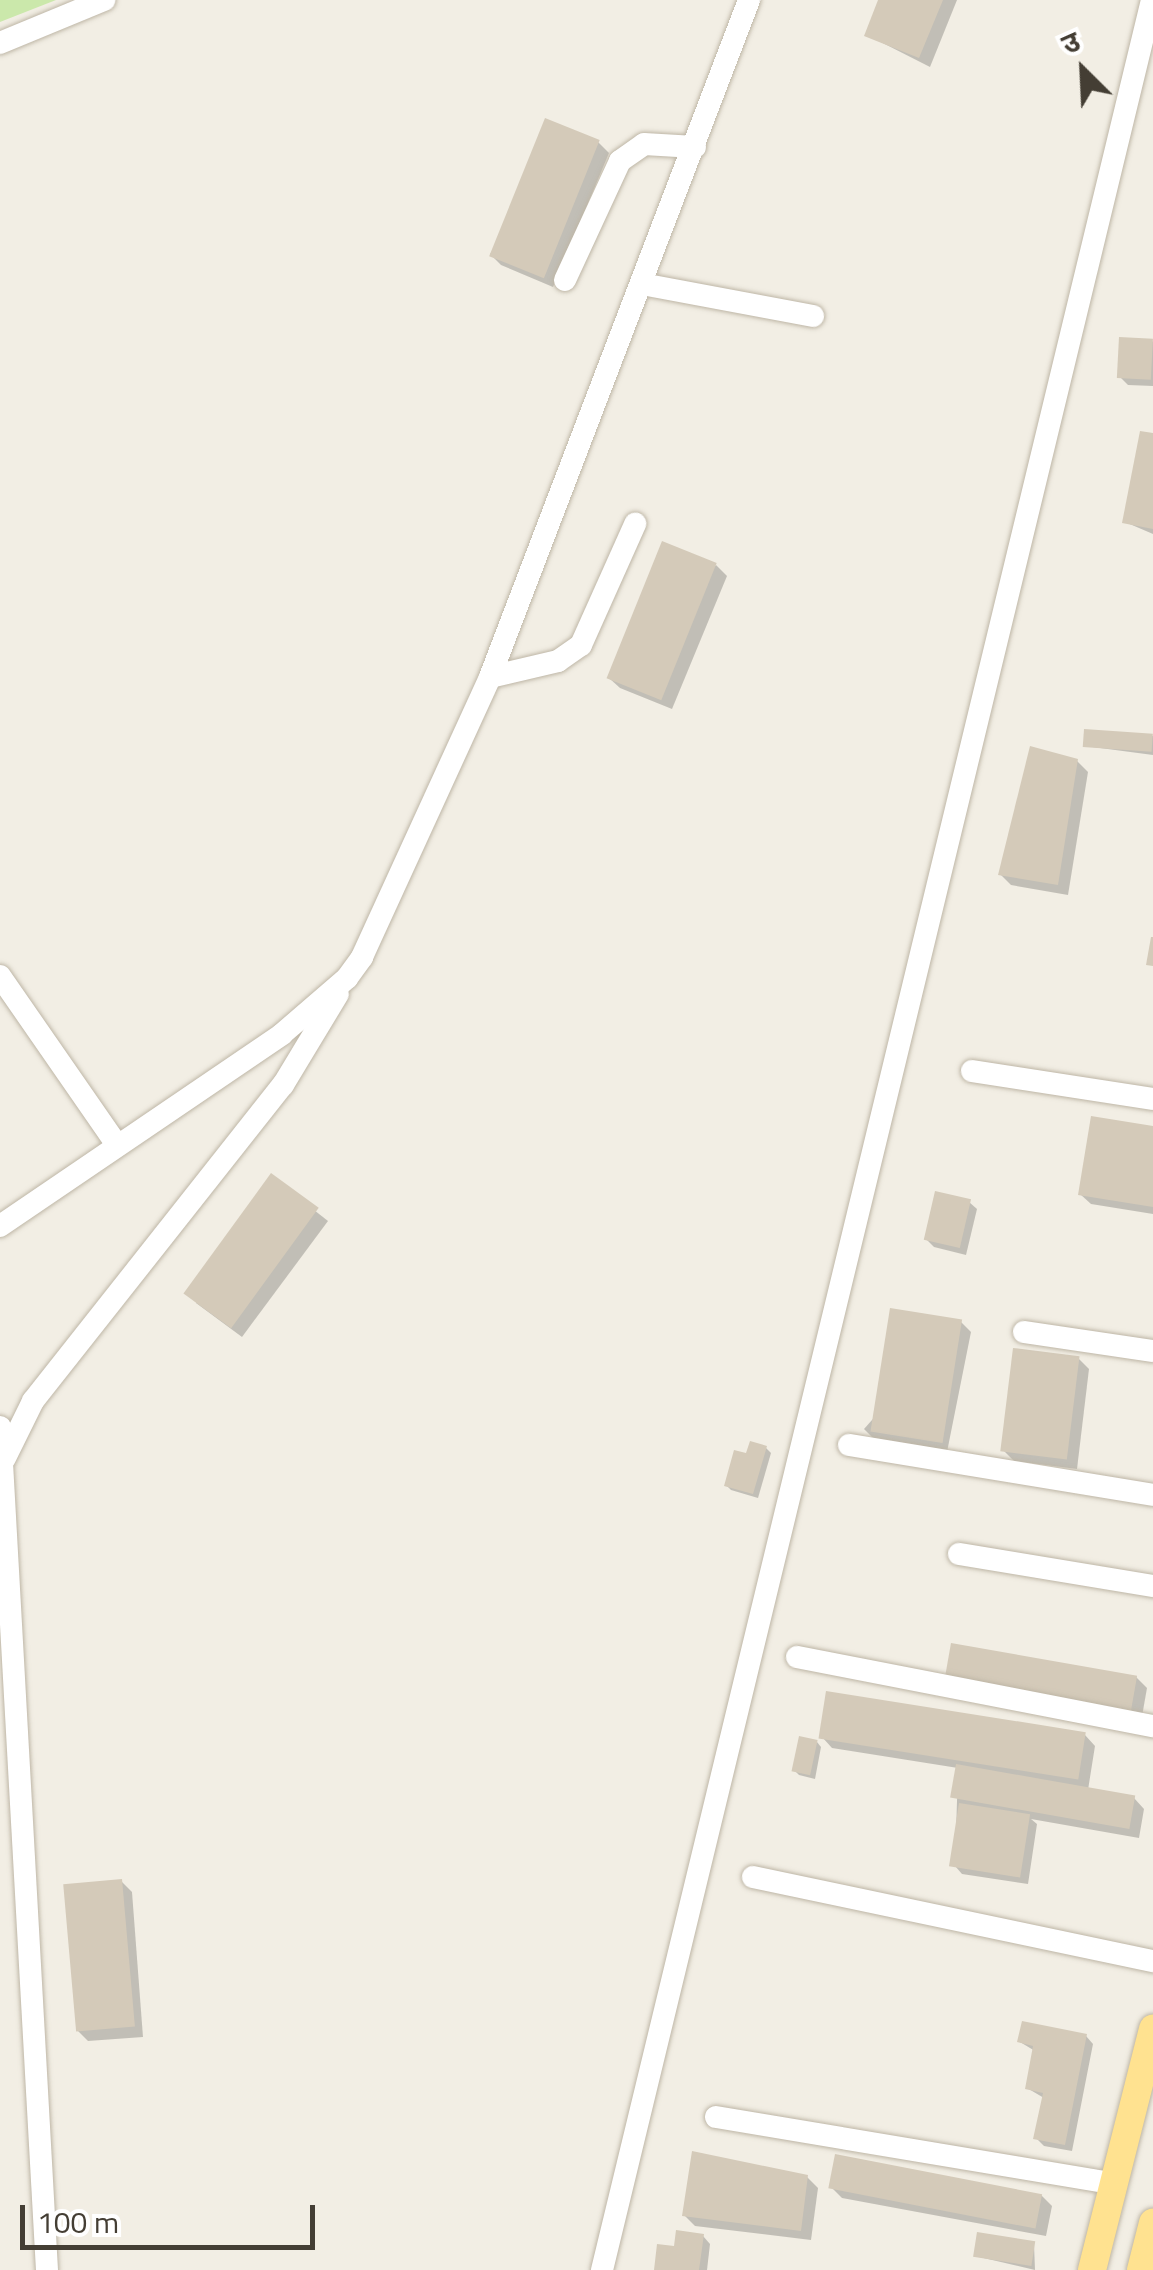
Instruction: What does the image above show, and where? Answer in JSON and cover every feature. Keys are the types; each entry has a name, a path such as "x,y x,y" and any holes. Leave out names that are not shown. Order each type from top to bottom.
{"main road":[{"path":"1092,2270 1153,2029"},
{"path":"1142,2270 1153,2223"}],"lane":[{"path":"0,43 104,0"},
{"path":"4,1461 33,1401 283,1085 376,930 490,677 749,0"},
{"path":"602,2270 1152,0"},
{"path":"566,280 620,161 644,144 695,147"},
{"path":"642,284 812,316"},
{"path":"490,677 558,661 581,645 635,524"},
{"path":"0,976 115,1142"},
{"path":"0,1226 115,1142 282,1034 347,978"},
{"path":"972,1071 1153,1099"},
{"path":"1024,1332 1153,1351"},
{"path":"0,1426 48,2270"},
{"path":"848,1446 1153,1494"},
{"path":"959,1554 1153,1586"},
{"path":"797,1657 1153,1726"},
{"path":"753,1878 1153,1961"},
{"path":"716,2116 1112,2183"}],"green space":[{"path":"0,0 56,0 0,22"}],"building":[{"path":"878,0 943,0 919,58 864,36"},
{"path":"545,118 600,140 544,278 489,256"},
{"path":"1119,337 1153,339 1151,380 1117,378"},
{"path":"1140,431 1153,433 1153,529 1122,523"},
{"path":"662,541 717,563 661,700 607,678"},
{"path":"1084,729 1153,734 1152,752 1083,747"},
{"path":"1030,746 1078,759 1058,885 998,875"},
{"path":"1153,937 1153,966 1146,965"},
{"path":"1091,1116 1153,1126 1153,1207 1078,1195"},
{"path":"271,1173 319,1208 231,1328 183,1294"},
{"path":"935,1191 971,1199 960,1248 924,1240"},
{"path":"890,1308 962,1319 943,1443 870,1431"},
{"path":"1013,1348 1080,1356 1067,1459 1000,1451"},
{"path":"750,1441 767,1446 753,1494 724,1486 734,1450 746,1453"},
{"path":"951,1643 1137,1676 1130,1714 944,1681"},
{"path":"826,1691 1086,1732 1078,1780 818,1738"},
{"path":"799,1736 818,1740 810,1775 792,1771"},
{"path":"956,1764 1135,1796 1129,1829 950,1797"},
{"path":"959,1803 1030,1814 1020,1877 949,1866"},
{"path":"122,1879 135,2026 76,2032 63,1884"},
{"path":"1022,2021 1087,2034 1065,2145 1033,2139 1043,2093 1025,2089 1033,2046 1017,2042"},
{"path":"692,2151 808,2175 801,2231 682,2216"},
{"path":"835,2154 1042,2194 1035,2229 828,2188"},
{"path":"676,2230 704,2234 699,2270 654,2270 657,2244 674,2246"},
{"path":"977,2232 1035,2241 1031,2266 973,2257"}]}
